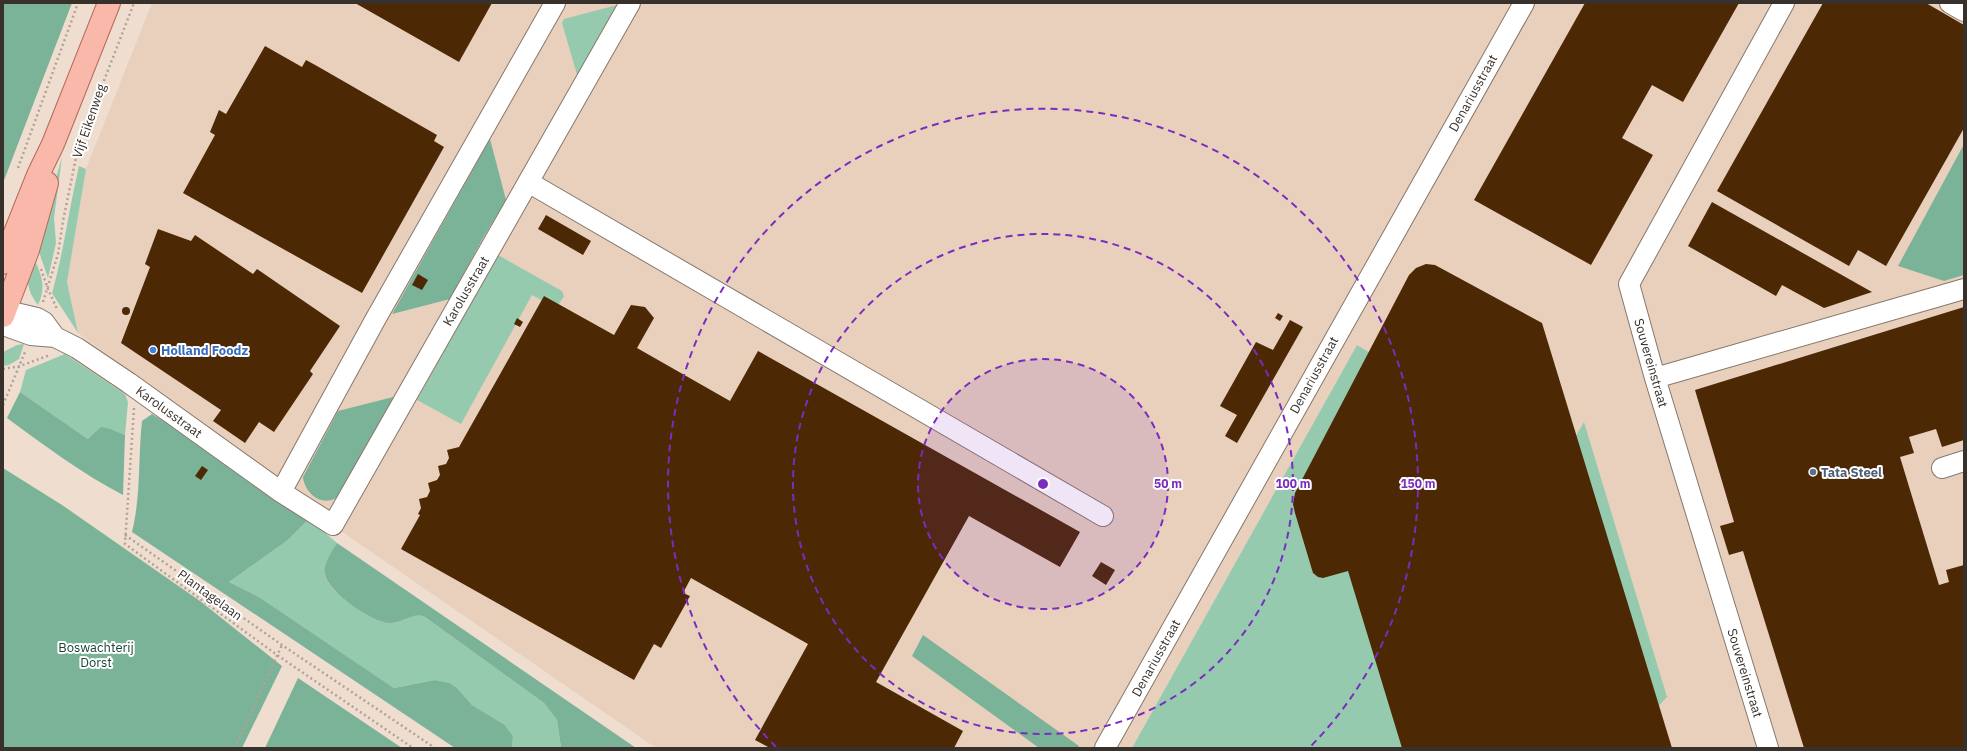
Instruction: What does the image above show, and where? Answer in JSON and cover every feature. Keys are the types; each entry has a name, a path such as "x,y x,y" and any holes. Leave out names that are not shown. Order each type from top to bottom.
{"main road":[{"name":"Vijf Eikenweg","path":"3,263 38,174 53,144 109,3"},
{"name":"Vijf Eikenweg","path":"4,316 41,210 47,184 53,144"}],"street":[{"path":"281,492 375,320 555,3"},
{"name":"Karolusstraat","path":"4,316 37,318 44,322 55,337 77,348 281,492 333,526 630,3"},
{"name":"Denariusstraat","path":"1106,748 1524,3"},
{"name":"Souvereinstraat","path":"1768,748 1655,378 1629,284 1784,3"},
{"path":"1950,3 1964,11"},
{"path":"528,182 1104,516"},
{"path":"1655,378 1964,289"},
{"path":"1942,468 1964,461"}],"path":[{"path":"17,171 78,3"},
{"name":"Vijf Eikenweg","path":"48,290 58,254 63,221 78,148 134,3"},
{"path":"3,369 20,366 3,405"},
{"path":"135,388 125,535 282,645 435,748"},
{"name":"Plantagelaan","path":"125,535 125,544 135,553 277,655 413,748"},
{"path":"235,748 282,645"}],"shaded area":[{"path":"152,3 1964,3 1964,144 1898,266 1944,281 1964,275 1964,748 1619,748 1584,423 1558,466 1357,345 1132,748 656,748 325,520 289,488 78,333 67,282 86,169"}],"green space":[{"path":"3,3 72,3 3,183"},
{"path":"617,5 578,78 562,23 564,19"},
{"path":"490,139 506,200 483,238 450,299 392,314"},
{"path":"1964,144 1964,275 1944,281 1898,266"},
{"path":"62,157 54,218 56,243 48,278 39,252 38,240"},
{"path":"79,166 86,169 67,282 78,333 52,293"},
{"path":"498,255 562,291 564,296 556,308 532,295 461,424 417,400"},
{"path":"33,256 42,280 42,292 38,305 30,292 28,281"},
{"path":"24,344 19,359 9,365 3,366 3,352 17,345"},
{"path":"1357,345 1558,466 1584,422 1667,697 1619,748 1132,748"},
{"path":"65,354 125,394 128,402 125,435 111,429 88,439 20,392 26,370"},
{"path":"20,392 88,439 101,427 111,429 125,435 123,495 49,449 7,418"},
{"path":"397,396 342,494 332,500 326,501 316,498 308,491 303,477 338,411"},
{"path":"152,414 309,519 288,540 229,582 259,597 394,688 435,680 450,683 457,688 472,705 505,725 513,736 512,748 455,748 132,532 137,505 142,421"},
{"name":"Boswachterij Dorst","path":"3,468 62,505 200,601 282,666 242,748 3,748"},
{"path":"309,519 337,543 327,562 325,574 327,581 342,598 364,613 385,622 393,623 416,615 425,617 544,703 557,720 561,748 512,748 513,736 505,725 472,705 457,688 450,683 435,680 394,688 259,597 229,582 288,540"},
{"path":"337,543 636,748 561,748 557,720 544,703 425,617 416,616 398,622 389,623 372,617 351,605 333,589 325,574 325,566"},
{"path":"923,635 1079,746 1078,748 1039,748 912,656"},
{"path":"298,678 402,748 265,748"}],"building":[{"path":"355,3 492,3 459,62"},
{"path":"1585,3 1739,3 1683,102 1652,85 1622,138 1653,155 1591,265 1474,200"},
{"path":"1823,3 1926,3 1964,25 1964,128 1886,266 1858,250 1849,266 1717,191"},
{"path":"265,46 302,67 306,60 317,66 437,135 434,141 444,147 362,293 183,193 215,135 210,132 219,110 226,114"},
{"path":"1712,202 1872,292 1824,308 1782,285 1776,296 1688,246"},
{"path":"546,215 591,241 583,255 538,229"},
{"path":"158,229 191,241 195,235 253,274 257,269 340,326 310,371 313,374 274,432 259,422 245,443 213,421 221,410 121,343 150,267 145,264"},
{"path":"1426,264 1435,265 1542,323 1672,748 1402,748 1348,571 1323,578 1318,577 1313,573 1295,513 1293,504 1295,493 1409,275 1416,268"},
{"path":"418,274 428,280 422,290 412,285"},
{"path":"544,296 614,335 631,305 645,307 654,318 637,348 730,401 758,351 1080,532 1060,567 969,516 876,682 963,731 954,748 770,748 755,740 808,644 691,578 683,593 690,596 661,648 654,644 634,680 401,549 420,515 418,514 421,508 419,499 427,497 430,491 428,483 437,480 440,475 438,466 446,464 449,458 447,450 459,447"},
{"path":"126,307 129,308 129,314 126,315 123,314 122,311 123,308"},
{"path":"1964,307 1964,440 1942,447 1936,429 1909,437 1914,453 1900,457 1939,585 1949,582 1946,570 1964,565 1964,748 1804,748 1743,551 1729,555 1720,526 1734,522 1695,390"},
{"path":"1278,313 1283,316 1280,321 1275,318"},
{"path":"517,318 523,322 520,327 514,324"},
{"path":"1290,320 1303,327 1237,443 1225,436 1237,415 1220,406 1256,342 1273,350"},
{"path":"202,466 208,470 201,480 195,476"},
{"path":"1101,562 1115,570 1106,585 1092,576"}],"place":[{"name":"Holland Foodz","path":"153,350"},
{"name":"Tata Steel","path":"1813,472"}]}
